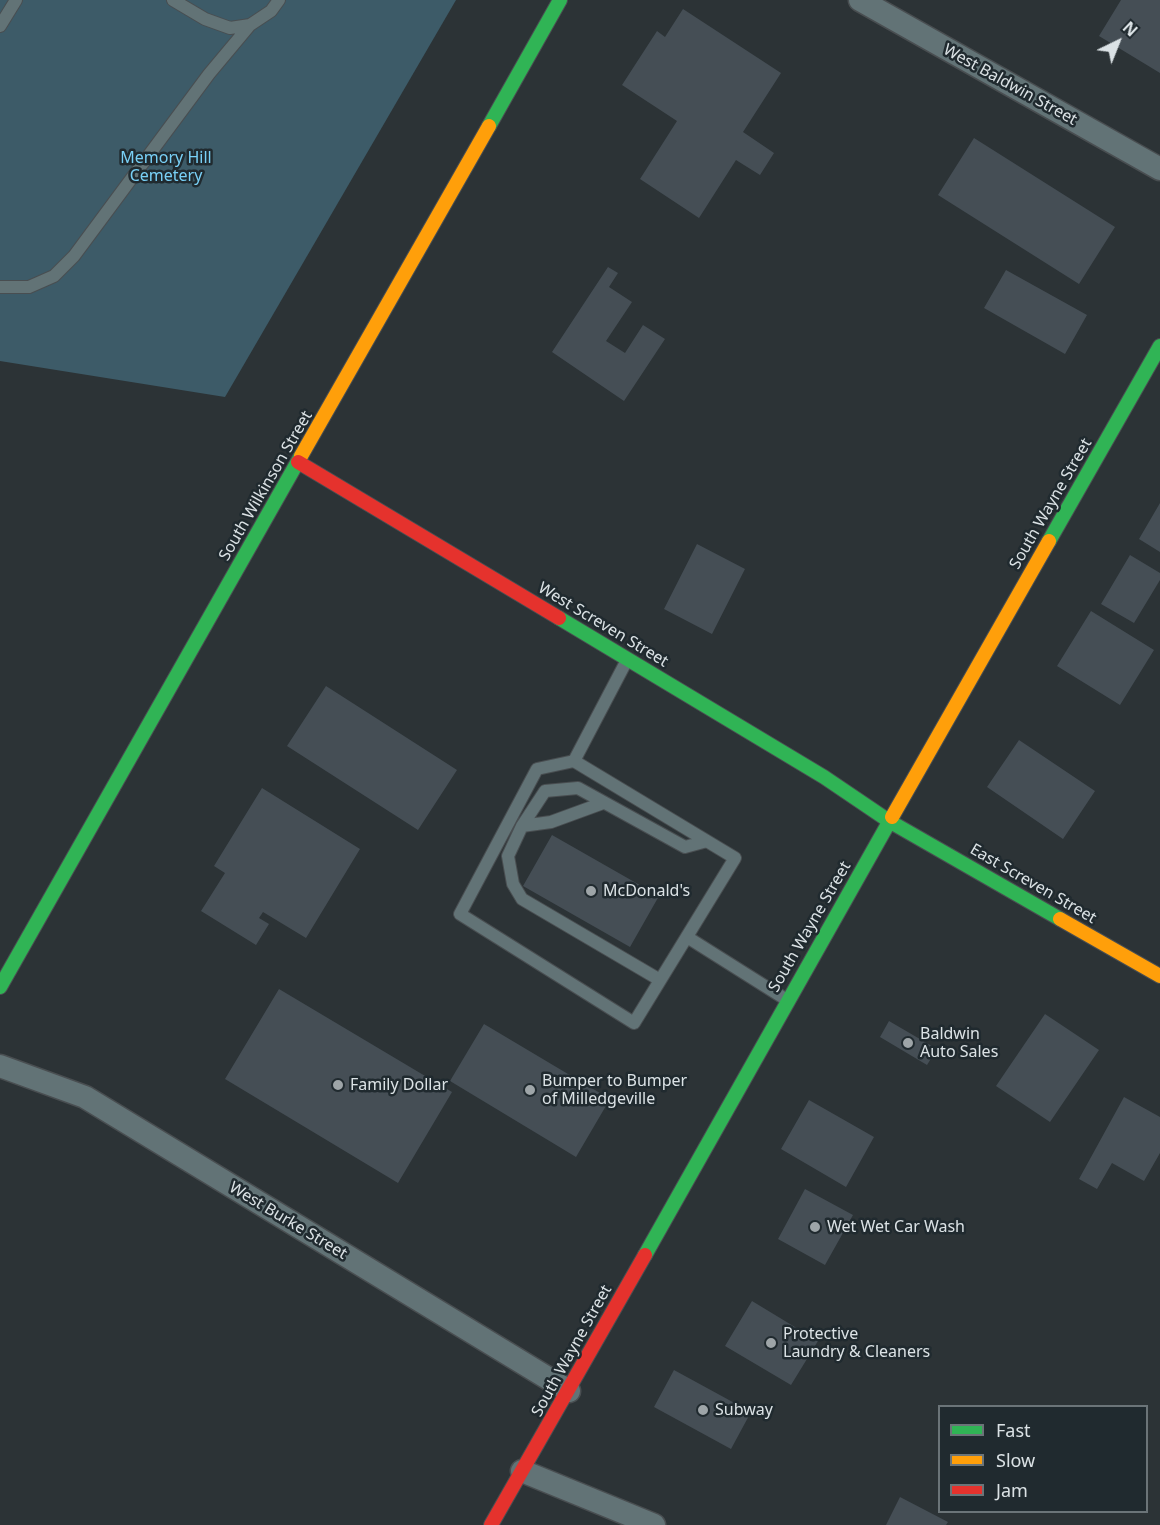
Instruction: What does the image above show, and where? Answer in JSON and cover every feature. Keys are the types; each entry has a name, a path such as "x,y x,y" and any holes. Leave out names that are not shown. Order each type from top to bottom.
{"street":[{"name":"South Wilkinson Street","path":"0,987 560,0"},
{"name":"West Baldwin Street","path":"860,0 1160,169"},
{"name":"South Wayne Street","path":"491,1525 1160,346"},
{"name":"West Screven Street","path":"298,462 824,777 889,821"},
{"name":"East Screven Street","path":"889,821 1160,976"},
{"name":"West Burke Street","path":"0,1066 84,1097 569,1391"},
{"path":"522,1471 654,1525"}],"lane":[{"path":"0,26 16,0"},
{"path":"173,0 205,19 230,28 250,25"},
{"path":"0,287 29,287 54,276 74,256 209,74 250,25 271,11 279,0"},
{"path":"574,761 627,659"},
{"path":"574,761 707,841 735,858 634,1023 460,914 537,769 574,761"},
{"path":"660,980 522,899 513,884 508,856 522,826 545,791 578,789 685,848 707,841"},
{"path":"522,826 551,822 603,803"},
{"path":"687,937 787,1001"}],"green space":[{"name":"Memory Hill Cemetery","path":"0,0 456,0 225,397 0,361"}],"building":[{"path":"1121,0 1160,0 1160,73 1099,36"},
{"path":"683,9 781,73 743,132 774,153 760,175 736,160 699,218 640,179 677,121 622,85 657,31 665,37"},
{"path":"974,138 1115,227 1079,284 938,195"},
{"path":"608,267 618,273 609,287 632,302 606,341 625,353 643,325 665,339 624,401 552,352"},
{"path":"1006,270 1087,315 1065,354 984,308"},
{"path":"1160,503 1160,552 1139,539"},
{"path":"697,544 745,569 712,634 664,609"},
{"path":"1130,555 1160,573 1160,580 1134,623 1101,604"},
{"path":"1091,611 1154,650 1120,705 1057,666"},
{"path":"326,686 457,770 418,830 287,746"},
{"path":"1019,740 1095,791 1063,839 987,787"},
{"path":"262,788 360,849 306,938 263,912 259,918 269,924 256,945 201,911 225,873 214,866"},
{"name":"McDonald's","path":"552,835 659,896 630,947 523,886"},
{"name":"Family Dollar","path":"279,989 452,1092 398,1183 225,1079"},
{"path":"1045,1014 1099,1050 1050,1122 996,1086"},
{"name":"Baldwin Auto Sales","path":"889,1021 937,1049 927,1065 880,1037"},
{"name":"Bumper to Bumper of Milledgeville","path":"484,1024 610,1099 576,1157 450,1081"},
{"path":"1124,1097 1160,1117 1160,1153 1144,1181 1112,1163 1097,1189 1079,1179"},
{"path":"809,1100 874,1137 846,1187 781,1149"},
{"name":"Wet Wet Car Wash","path":"805,1189 853,1215 825,1265 778,1239"},
{"name":"Protective Laundry & Cleaners","path":"752,1301 818,1341 791,1385 725,1346"},
{"name":"Subway","path":"674,1370 751,1412 731,1449 654,1407"},
{"path":"900,1497 948,1522 946,1525 886,1525"}],"traffic: fast":[{"path":"489,126 560,0"},
{"path":"1049,541 1160,346"},
{"path":"0,987 301,456"},
{"path":"559,618 824,777 889,821 1060,919"},
{"path":"645,1255 892,817"}],"traffic: slow":[{"path":"301,456 489,126"},
{"path":"892,817 1049,541"},
{"path":"1060,919 1160,976"}],"traffic: jam":[{"path":"298,462 559,618"},
{"path":"491,1525 645,1255"}],"place":[{"name":"McDonald's","path":"591,891"},
{"name":"Baldwin Auto Sales","path":"908,1043"},
{"name":"Family Dollar","path":"338,1085"},
{"name":"Bumper to Bumper of Milledgeville","path":"530,1090"},
{"name":"Wet Wet Car Wash","path":"815,1227"},
{"name":"Protective Laundry & Cleaners","path":"771,1343"},
{"name":"Subway","path":"703,1410"}]}
